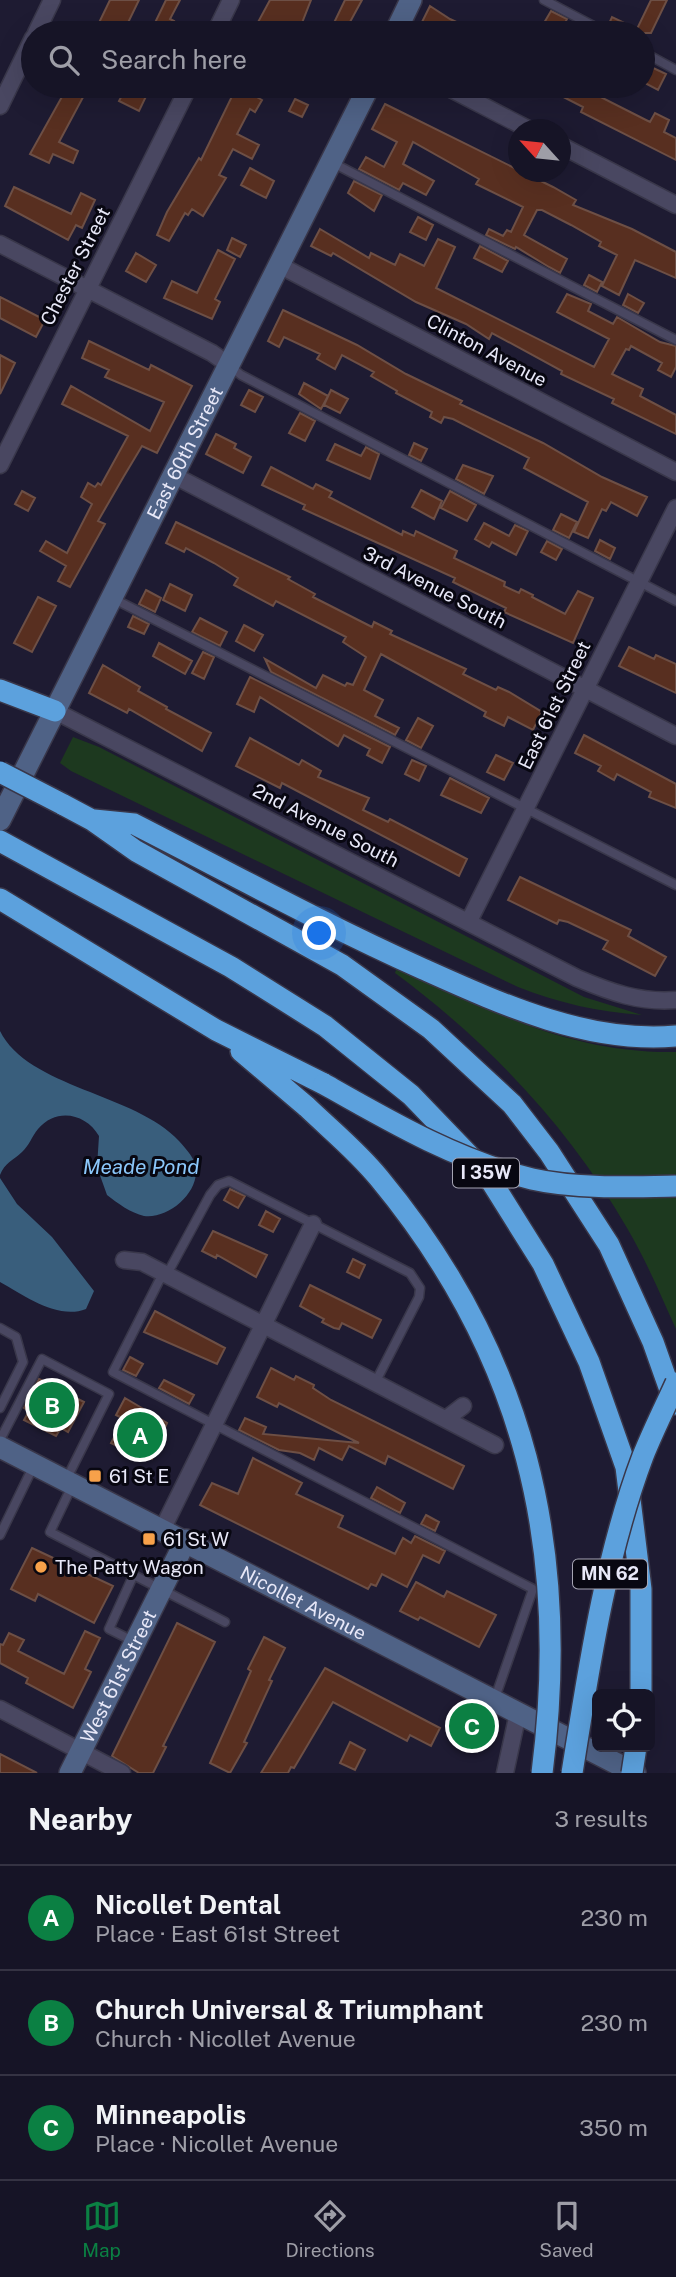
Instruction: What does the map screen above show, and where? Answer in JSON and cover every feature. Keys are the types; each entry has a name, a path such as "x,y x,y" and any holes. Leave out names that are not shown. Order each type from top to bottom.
{"highway":[{"path":"0,690 55,711"},
{"name":"I 35W","path":"0,772 92,820 136,851 342,965 431,1030 512,1104 550,1152 609,1245 653,1342 676,1406"},
{"path":"92,820 134,824 355,939 490,999 570,1026 651,1038 676,1036"},
{"name":"I 35W","path":"0,841 230,967 325,1026 411,1095 486,1173 543,1264 589,1362 626,1467 641,1589 641,1689"},
{"path":"4,901 216,1030 324,1084 415,1136 472,1161 535,1179 624,1187 676,1186"},
{"path":"216,1030 307,1107 377,1175 425,1237 470,1309 512,1405 534,1489 549,1595 549,1696 542,1773"},
{"name":"MN 62","path":"572,1773 597,1626 617,1545 643,1457 676,1383"},
{"path":"634,1773 636,1752"}],"street":[{"path":"42,21 52,0"},
{"path":"221,21 231,0"},
{"path":"401,21 411,0"},
{"path":"0,106 21,63"},
{"name":"Chester Street","path":"0,465 182,98"},
{"name":"East 60th Street","path":"0,820 363,98"},
{"path":"468,98 509,119"},
{"path":"571,150 676,205"},
{"path":"0,244 212,353 229,365"},
{"name":"Clinton Avenue","path":"279,265 676,472"},
{"name":"3rd Avenue South","path":"173,475 676,736"},
{"name":"East 61st Street","path":"469,921 676,508"},
{"name":"2nd Avenue South","path":"55,711 577,978 618,995 656,1001 676,1000"},
{"path":"163,1528 313,1224"},
{"path":"124,1260 142,1262 165,1273 495,1445"},
{"path":"446,1419 463,1406"},
{"name":"Nicollet Avenue","path":"0,1447 163,1528 634,1773"},
{"name":"West 61st Street","path":"70,1773 186,1541"},
{"path":"0,1709 122,1773"},
{"path":"505,1773 517,1713"}],"lane":[{"path":"544,0 584,21"},
{"path":"655,59 676,70"},
{"path":"331,162 676,340"},
{"path":"229,365 241,375 676,601"},
{"path":"112,598 676,885"},
{"path":"375,1382 419,1297 420,1288 410,1273 229,1181 218,1185 165,1273 113,1372 533,1589 494,1701"},
{"path":"0,1328 16,1337 23,1362 0,1408"},
{"path":"0,1440 42,1359 109,1394 50,1532 225,1622"},
{"path":"0,1535 34,1464"},
{"path":"134,1574 109,1629 135,1642"}],"green space":[{"path":"73,737 99,747 584,997 642,1015 579,1006 518,987 71,771 60,763"},
{"path":"397,967 498,1014 566,1038 638,1051 676,1052 676,1329 634,1240 604,1191 553,1121 494,1057 395,973"}],"water":[{"name":"Meade Pond","path":"0,1031 14,1050 34,1065 57,1078 136,1112 160,1125 179,1141 191,1156 196,1168 194,1182 185,1198 170,1210 153,1216 139,1215 115,1201 107,1195 97,1167 99,1136 87,1123 71,1116 62,1116 46,1122 0,1175"},
{"path":"0,1178 17,1204 52,1237 94,1291 86,1309 75,1312 53,1309 0,1282"}],"building":[{"path":"110,0 139,0 129,21 100,21"},
{"path":"166,0 180,0 170,19 174,21 156,21"},
{"path":"270,0 311,0 303,21 259,21"},
{"path":"345,0 362,0 351,21 335,21"},
{"path":"651,0 667,0 655,25 655,21 641,21"},
{"path":"430,6 454,21 422,21"},
{"path":"551,11 567,19 566,21 545,21"},
{"path":"655,69 666,74 658,90 655,88"},
{"path":"61,98 83,98 59,142 78,151 73,163 53,154 49,163 30,154"},
{"path":"121,98 145,98 139,111 119,101"},
{"path":"231,98 262,100 255,112 250,109 237,134 259,145 252,159 233,149 219,175 226,178 203,216 192,209 188,215 185,213 169,241 157,235 167,212 199,158 201,160"},
{"path":"565,98 603,98 650,122 655,113 669,120 664,132 676,138 676,160 581,112 583,107"},
{"path":"295,99 308,105 302,117 289,111"},
{"path":"385,104 508,165 508,182 543,182 576,200 573,205 632,229 676,252 676,278 635,260 619,295 602,286 617,255 599,246 601,242 571,225 537,210 524,235 567,259 560,273 516,247 515,249 486,235 489,229 503,236 507,230 511,232 523,207 476,184 479,179 413,142 403,164 434,181 426,195 403,183 399,190 359,169 366,157 384,167 397,142 372,129"},
{"path":"250,168 274,181 266,198 241,185"},
{"path":"354,181 382,195 374,211 348,193"},
{"path":"14,187 71,214 81,193 95,200 82,228 76,225 68,240 5,206"},
{"path":"418,217 433,225 426,240 410,232"},
{"path":"320,229 369,258 371,253 395,265 400,254 424,266 438,239 455,247 436,288 594,367 609,339 557,312 567,294 591,304 588,311 613,324 617,317 660,342 676,346 676,367 671,377 658,370 662,363 631,346 629,350 626,349 612,374 643,389 640,396 676,415 676,434 612,403 614,399 561,374 562,371 492,333 489,339 466,324 416,302 333,253 331,256 311,246"},
{"path":"232,238 246,245 240,257 227,250"},
{"path":"480,246 508,261 502,272 474,258"},
{"path":"218,250 235,259 215,299 220,302 212,319 164,298 172,281 197,293"},
{"path":"136,253 156,265 146,282 126,271"},
{"path":"589,275 602,282 597,292 584,285"},
{"path":"628,294 644,303 638,313 623,305"},
{"path":"0,297 45,320 36,337 0,318"},
{"path":"283,310 357,345 406,374 462,401 460,404 543,443 602,477 647,497 637,516 611,502 606,511 602,509 588,538 574,532 588,502 524,468 529,458 453,419 444,417 441,423 430,417 432,412 396,393 397,391 371,376 374,372 342,355 335,369 317,359 320,354 284,337 279,347 268,341"},
{"path":"89,341 149,370 151,365 192,386 157,453 142,446 98,521 105,524 70,587 58,581 66,566 40,551 46,541 67,553 92,504 81,497 88,483 95,487 98,483 101,485 128,436 62,404 71,386 150,431 164,402 105,377 109,370 82,358"},
{"path":"0,355 15,363 0,394"},
{"path":"304,383 328,396 321,409 299,394"},
{"path":"249,390 263,397 255,412 241,405"},
{"path":"331,390 348,399 340,413 324,405"},
{"path":"300,413 315,421 305,441 289,433"},
{"path":"216,434 236,444 234,448 251,457 243,473 206,454"},
{"path":"414,443 427,449 421,461 409,455"},
{"path":"335,444 361,456 366,447 379,454 370,479 327,460"},
{"path":"463,465 493,476 484,494 456,479"},
{"path":"271,467 313,489 316,484 332,492 329,497 402,535 403,531 414,536 416,531 457,551 454,558 505,582 504,586 519,593 521,589 533,595 532,597 565,614 578,591 593,598 573,643 504,612 506,608 453,582 455,578 303,509 305,505 262,485"},
{"path":"421,490 442,501 434,519 412,507"},
{"path":"22,491 35,498 28,511 15,504"},
{"path":"450,491 476,505 467,521 441,508"},
{"path":"561,514 577,522 569,538 553,530"},
{"path":"176,522 290,577 288,579 315,594 313,597 372,627 374,622 392,631 390,634 466,669 463,674 496,690 498,687 509,692 542,712 533,730 508,717 504,726 484,716 486,712 381,654 364,690 383,700 375,716 399,728 395,735 271,672 265,659 316,688 323,675 345,686 347,683 353,685 366,657 343,642 346,637 276,601 273,606 234,585 238,578 214,563 186,548 184,552 166,543"},
{"path":"484,523 509,536 515,525 528,531 516,555 492,542 489,547 475,539"},
{"path":"600,540 615,548 610,559 595,551"},
{"path":"547,541 562,549 556,560 541,552"},
{"path":"170,584 192,595 185,611 163,600"},
{"path":"146,590 161,598 155,612 139,604"},
{"path":"38,597 56,606 32,652 14,643"},
{"path":"133,616 149,624 144,634 128,627"},
{"path":"200,618 227,632 220,646 192,632"},
{"path":"244,625 263,635 254,651 236,641"},
{"path":"159,643 192,661 185,674 153,656"},
{"path":"629,647 654,659 656,655 676,664 676,693 619,666"},
{"path":"203,652 214,657 204,679 192,673"},
{"path":"103,665 140,687 138,691 167,707 166,709 211,733 202,751 129,709 127,713 89,693"},
{"path":"250,677 390,747 382,763 367,755 370,749 344,735 338,746 260,697 254,712 237,704"},
{"path":"418,718 433,726 421,748 406,740"},
{"path":"584,735 676,784 676,808 649,797 651,792 617,774 614,780 598,771 601,766 575,753"},
{"path":"250,738 299,765 302,760 321,771 318,777 369,798 363,810 388,822 390,819 467,859 459,876 282,783 280,788 236,766"},
{"path":"496,755 513,763 504,780 487,772"},
{"path":"412,760 426,766 419,781 405,774"},
{"path":"450,778 489,798 481,813 441,795"},
{"path":"520,877 631,930 628,936 666,957 655,976 603,949 608,941 568,922 559,920 557,924 508,900"},
{"path":"230,1189 245,1196 238,1208 224,1200"},
{"path":"266,1211 280,1219 273,1232 259,1225"},
{"path":"213,1231 267,1255 256,1277 217,1255 216,1258 202,1251"},
{"path":"353,1259 365,1265 359,1278 347,1272"},
{"path":"310,1285 381,1320 372,1338 342,1323 339,1329 334,1328 322,1322 324,1319 300,1306"},
{"path":"155,1311 225,1348 217,1364 144,1332"},
{"path":"130,1357 143,1364 136,1376 123,1370"},
{"path":"271,1368 294,1380 296,1376 314,1385 313,1388 331,1400 464,1466 453,1489 388,1456 385,1464 349,1446 342,1460 319,1448 314,1460 300,1453 279,1450 239,1430 245,1418 266,1427 263,1434 359,1443 279,1403 277,1407 257,1397"},
{"path":"39,1379 84,1402 68,1432 61,1428 56,1436 24,1420 29,1411 24,1408"},
{"path":"164,1380 194,1395 189,1404 159,1388"},
{"path":"125,1398 167,1423 152,1459 143,1455 141,1458 111,1443 124,1419 116,1415"},
{"path":"253,1458 302,1483 296,1494 343,1516 338,1527 395,1554 403,1538 411,1543 415,1536 445,1551 439,1563 423,1555 407,1587 382,1574 376,1586 371,1584 368,1589 200,1505 212,1483 238,1494"},
{"path":"377,1487 405,1503 400,1513 371,1498"},
{"path":"426,1515 439,1522 435,1531 421,1524"},
{"path":"32,1548 113,1586 94,1623 38,1594 35,1601 11,1589"},
{"path":"416,1582 444,1597 447,1591 496,1615 479,1647 420,1617 418,1620 400,1611"},
{"path":"177,1623 215,1642 163,1746 166,1747 153,1773 139,1773 112,1756"},
{"path":"85,1631 100,1638 85,1669 91,1672 73,1708 26,1683 28,1678 0,1663 0,1644 3,1645 9,1633 24,1640 18,1651 64,1674"},
{"path":"264,1637 285,1648 244,1742 247,1743 230,1773 210,1763 251,1671 248,1669"},
{"path":"325,1668 440,1728 431,1746 410,1735 407,1741 333,1702 294,1768 291,1767 288,1773 261,1773"},
{"path":"350,1742 365,1750 355,1770 340,1763"},
{"path":"0,1754 37,1773 0,1773"}],"place":[{"name":"Church Universal & Triumphant","path":"52,1405"},
{"name":"Nicollet Dental","path":"140,1435"},
{"name":"61 St E","path":"95,1476"},
{"name":"61 St W","path":"149,1539"},
{"name":"The Patty Wagon","path":"41,1567"},
{"name":"Minneapolis","path":"472,1726"}]}
